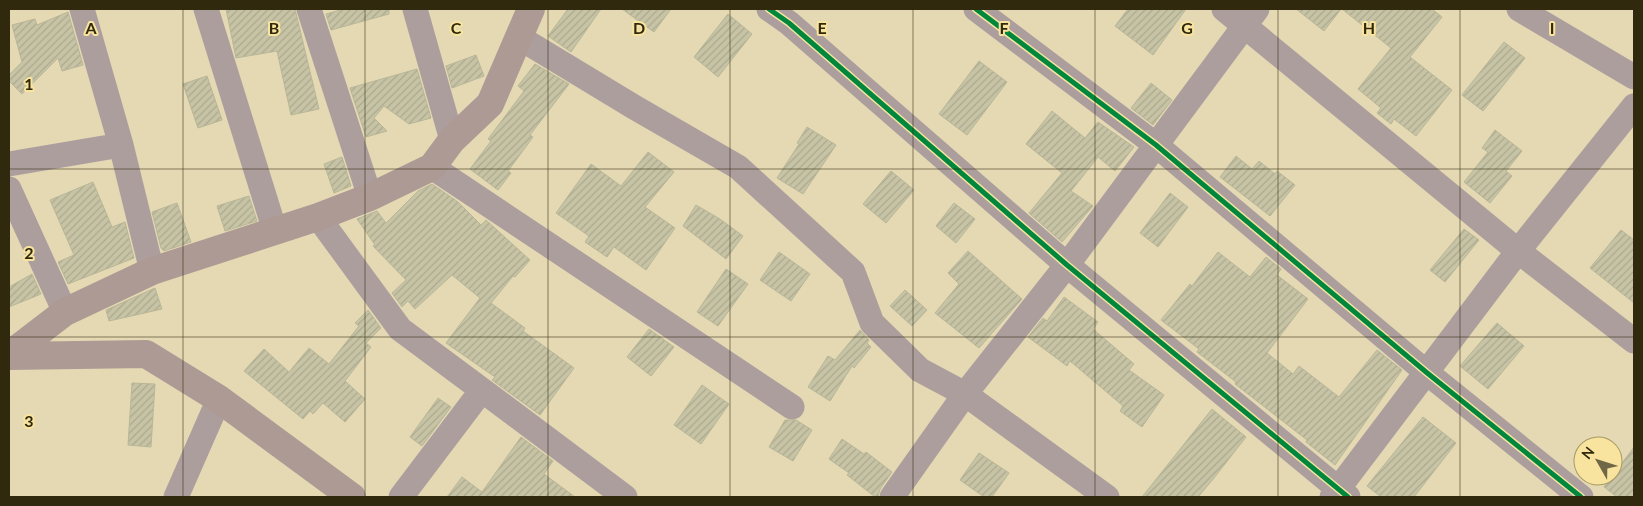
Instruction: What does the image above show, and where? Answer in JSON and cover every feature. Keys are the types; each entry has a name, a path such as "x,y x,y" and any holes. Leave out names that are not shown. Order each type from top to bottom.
{"main road":[{"path":"9,355 65,312 152,271 318,217 370,198 432,167 452,140 490,104 527,18"},
{"path":"9,355 146,354 219,399 352,497"}],"street":[{"path":"82,9 121,145 152,271"},
{"path":"206,9 275,230"},
{"path":"309,9 370,198"},
{"path":"415,9 452,140"},
{"path":"976,9 1156,145 1426,372 1581,497"},
{"path":"1224,9 1251,17 1518,251 1634,341"},
{"path":"1519,9 1634,77"},
{"path":"786,13 1067,265 1339,495 1426,372 1518,251 1634,106"},
{"path":"892,497 965,394 1067,265 1251,17"},
{"path":"527,18 634,107 738,167 853,272 872,323 920,370 965,394 1107,497"},
{"path":"9,164 121,145"},
{"path":"432,167 792,407"},
{"path":"9,189 65,312"},
{"path":"318,217 400,329 625,497"},
{"path":"401,497 482,390"},
{"path":"176,497 219,399"}],"building":[{"path":"226,9 295,9 319,109 291,115 277,51 236,58"},
{"path":"344,9 389,9 389,14 331,30 326,14"},
{"path":"568,9 601,9 571,52 548,36"},
{"path":"622,9 671,9 654,32"},
{"path":"1128,9 1186,9 1153,55 1115,26"},
{"path":"1296,9 1341,9 1324,31"},
{"path":"1342,9 1432,9 1442,17 1410,57 1452,90 1416,136 1394,119 1391,124 1377,113 1381,108 1358,89 1391,48"},
{"path":"68,12 83,65 62,71 58,58 22,94 9,81 9,75 22,62 12,25 35,19 37,25"},
{"path":"728,14 752,34 718,77 694,57"},
{"path":"1504,42 1525,58 1483,111 1462,95"},
{"path":"476,55 484,76 452,88 446,66"},
{"path":"979,61 1007,82 967,135 939,114"},
{"path":"535,64 569,84 530,135 533,137 508,171 511,173 498,190 470,169 491,141 488,139 524,91 518,86"},
{"path":"417,69 431,118 409,124 384,106 374,118 387,131 366,137 350,88"},
{"path":"207,76 222,120 198,128 183,84"},
{"path":"1151,83 1172,100 1153,125 1131,108"},
{"path":"1052,111 1085,138 1098,122 1134,147 1115,171 1098,157 1071,191 1093,206 1062,242 1029,213 1062,173 1026,144"},
{"path":"807,127 836,145 803,194 777,178 799,144 797,143"},
{"path":"1495,130 1522,151 1506,171 1512,176 1490,203 1464,182 1488,152 1482,148"},
{"path":"648,152 674,172 645,207 675,228 646,270 614,247 607,257 585,242 589,236 556,213 591,164 621,186"},
{"path":"1236,156 1252,169 1259,161 1275,174 1277,171 1295,185 1270,216 1220,177"},
{"path":"342,157 351,186 334,193 324,164"},
{"path":"891,171 914,190 886,223 863,204"},
{"path":"93,182 112,227 125,222 134,258 68,284 58,262 74,255 50,200"},
{"path":"432,184 458,202 481,225 486,220 530,260 515,277 513,276 491,303 525,328 523,331 574,368 540,415 492,380 495,377 446,343 480,298 452,275 415,309 408,301 402,307 392,293 406,280 373,246 375,245 357,219 377,211 386,223 418,191"},
{"path":"1170,193 1188,207 1158,247 1140,233"},
{"path":"249,196 257,221 225,231 217,206"},
{"path":"177,203 191,242 164,251 161,248 152,212"},
{"path":"954,203 975,219 956,243 936,226"},
{"path":"696,205 720,219 743,236 726,259 683,226"},
{"path":"1464,229 1479,240 1445,282 1430,270"},
{"path":"1621,230 1634,240 1634,303 1590,268"},
{"path":"968,251 1022,299 979,348 935,313 959,284 948,273"},
{"path":"779,252 810,274 791,301 760,280"},
{"path":"1218,252 1250,277 1266,257 1281,269 1277,275 1308,299 1267,353 1293,374 1299,366 1339,397 1377,350 1402,370 1335,465 1306,442 1307,440 1197,352 1199,349 1161,320 1190,284 1192,286"},
{"path":"726,269 748,284 718,326 697,312"},
{"path":"32,274 41,294 9,307 9,287"},
{"path":"155,288 162,309 109,321 106,310"},
{"path":"905,290 927,310 912,326 890,306"},
{"path":"1064,297 1098,322 1093,329 1134,364 1129,370 1164,395 1142,427 1120,411 1123,406 1070,361 1067,366 1028,337 1043,318 1047,321"},
{"path":"368,310 381,328 366,343 371,347 345,381 365,399 345,422 323,403 313,414 310,411 303,419 244,371 264,349 289,372 309,348 329,364 359,326 355,323"},
{"path":"1497,323 1524,346 1488,389 1460,366"},
{"path":"649,329 674,347 651,376 627,357"},
{"path":"860,330 869,340 867,343 871,347 854,368 852,366 830,401 808,387 828,356 835,360"},
{"path":"132,383 155,384 151,447 128,445"},
{"path":"702,385 729,404 701,444 674,425"},
{"path":"438,398 451,407 422,446 410,437"},
{"path":"1212,409 1246,437 1214,478 1198,497 1142,497"},
{"path":"1423,417 1456,443 1414,497 1381,497 1367,486"},
{"path":"785,420 796,420 812,430 793,461 769,447"},
{"path":"521,437 553,461 544,474 575,497 447,497 462,477 482,492"},
{"path":"842,439 864,454 866,452 892,472 880,489 878,497 875,497 847,475 849,473 829,459"},
{"path":"1634,447 1634,497 1617,497 1604,487 1623,486 1623,462"},
{"path":"979,453 1009,473 992,497 984,497 960,480"}],"cycle path":[{"path":"769,9 789,23 1067,265 1348,497"},
{"path":"976,9 1156,145 1426,372 1581,497"}]}
